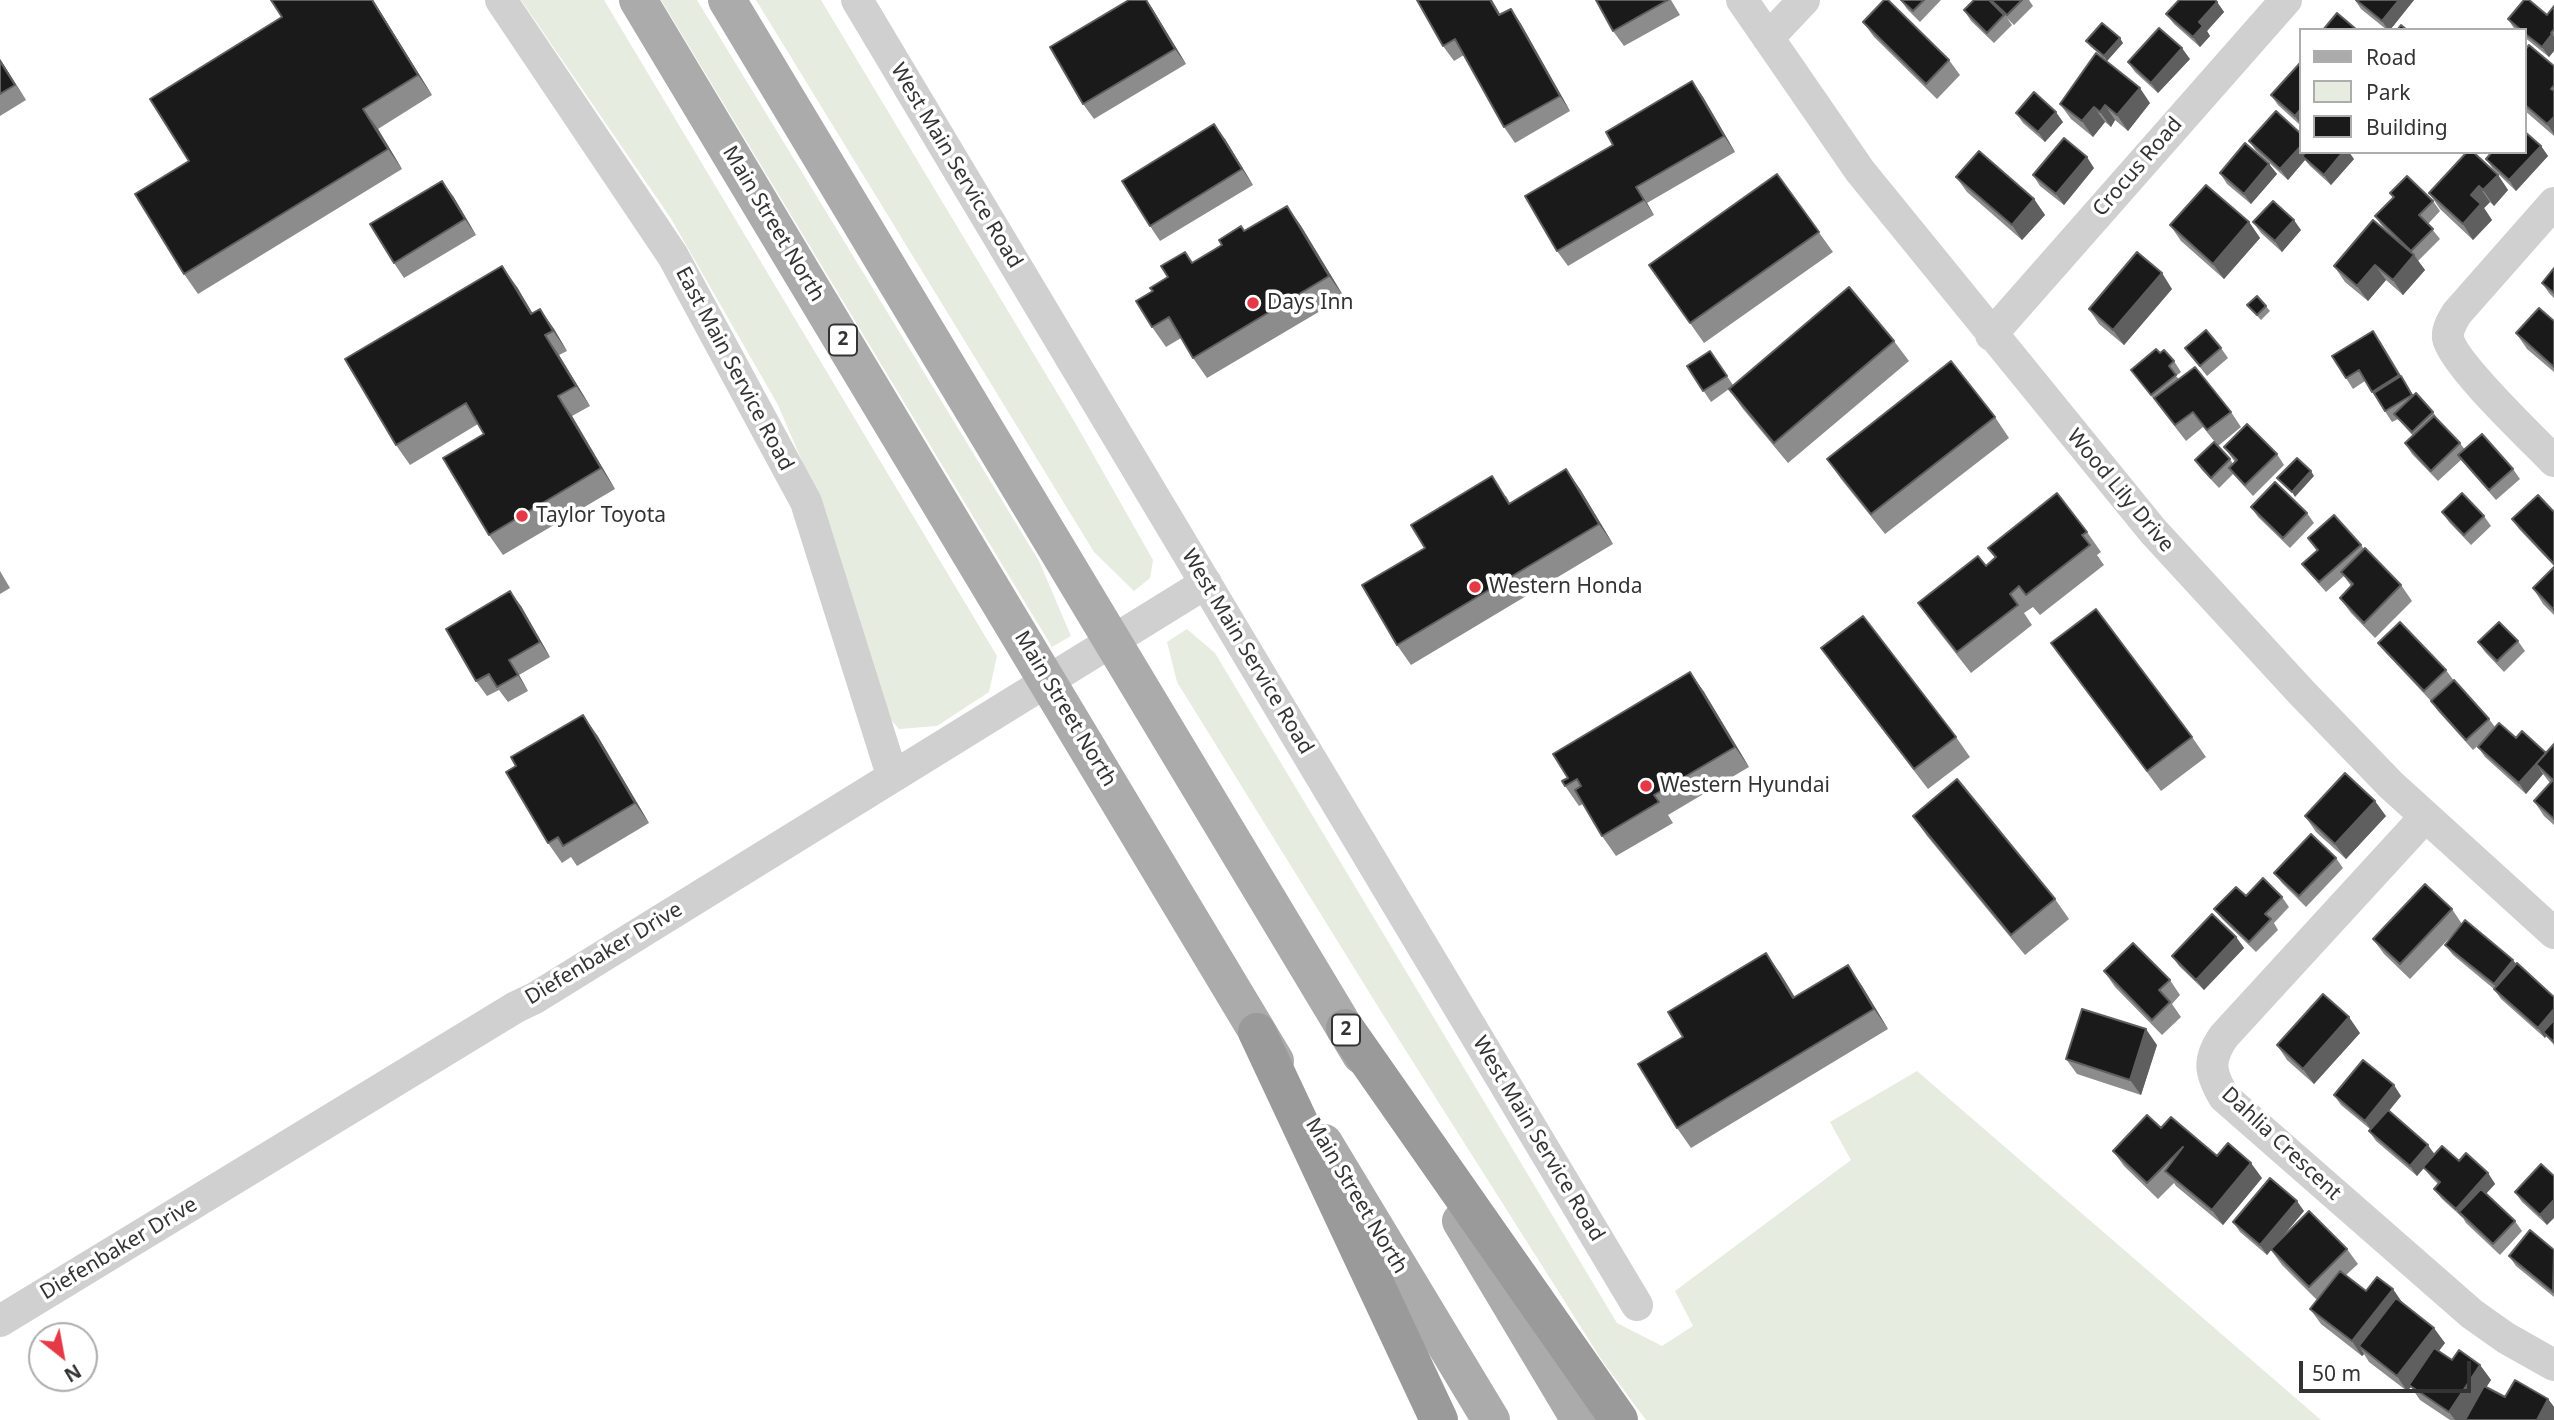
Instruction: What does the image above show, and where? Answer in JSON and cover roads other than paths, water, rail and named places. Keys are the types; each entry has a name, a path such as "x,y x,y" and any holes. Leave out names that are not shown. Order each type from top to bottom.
{"highway":[{"path":"1345,1028 1619,1420"},
{"path":"1257,1032 1439,1420"}],"main road":[{"name":"Main Street North","path":"638,0 1491,1420"},
{"name":"2","path":"727,0 1580,1420"}],"street":[{"name":"East Main Service Road","path":"501,0 673,256 806,502 892,775"},
{"name":"West Main Service Road","path":"857,0 1637,1305"},
{"name":"Wood Lily Drive","path":"1742,0 1860,171 2152,531 2302,693 2424,817 2554,933"},
{"path":"1768,38 1804,0"},
{"name":"Crocus Road","path":"1991,335 2286,0"},
{"path":"2554,203 2457,313 2450,323 2447,336 2459,361 2554,461"},
{"name":"Diefenbaker Drive","path":"0,1321 516,1007 535,998 1206,583"},
{"name":"Dahlia Crescent","path":"2424,817 2224,1036 2214,1050 2211,1067 2215,1082 2224,1097 2472,1314 2506,1338 2554,1365"}],"place":[{"name":"Days Inn","path":"1253,303"},
{"name":"Taylor Toyota","path":"522,516"},
{"name":"Western Honda","path":"1475,587"},
{"name":"Western Hyundai","path":"1646,786"}]}
